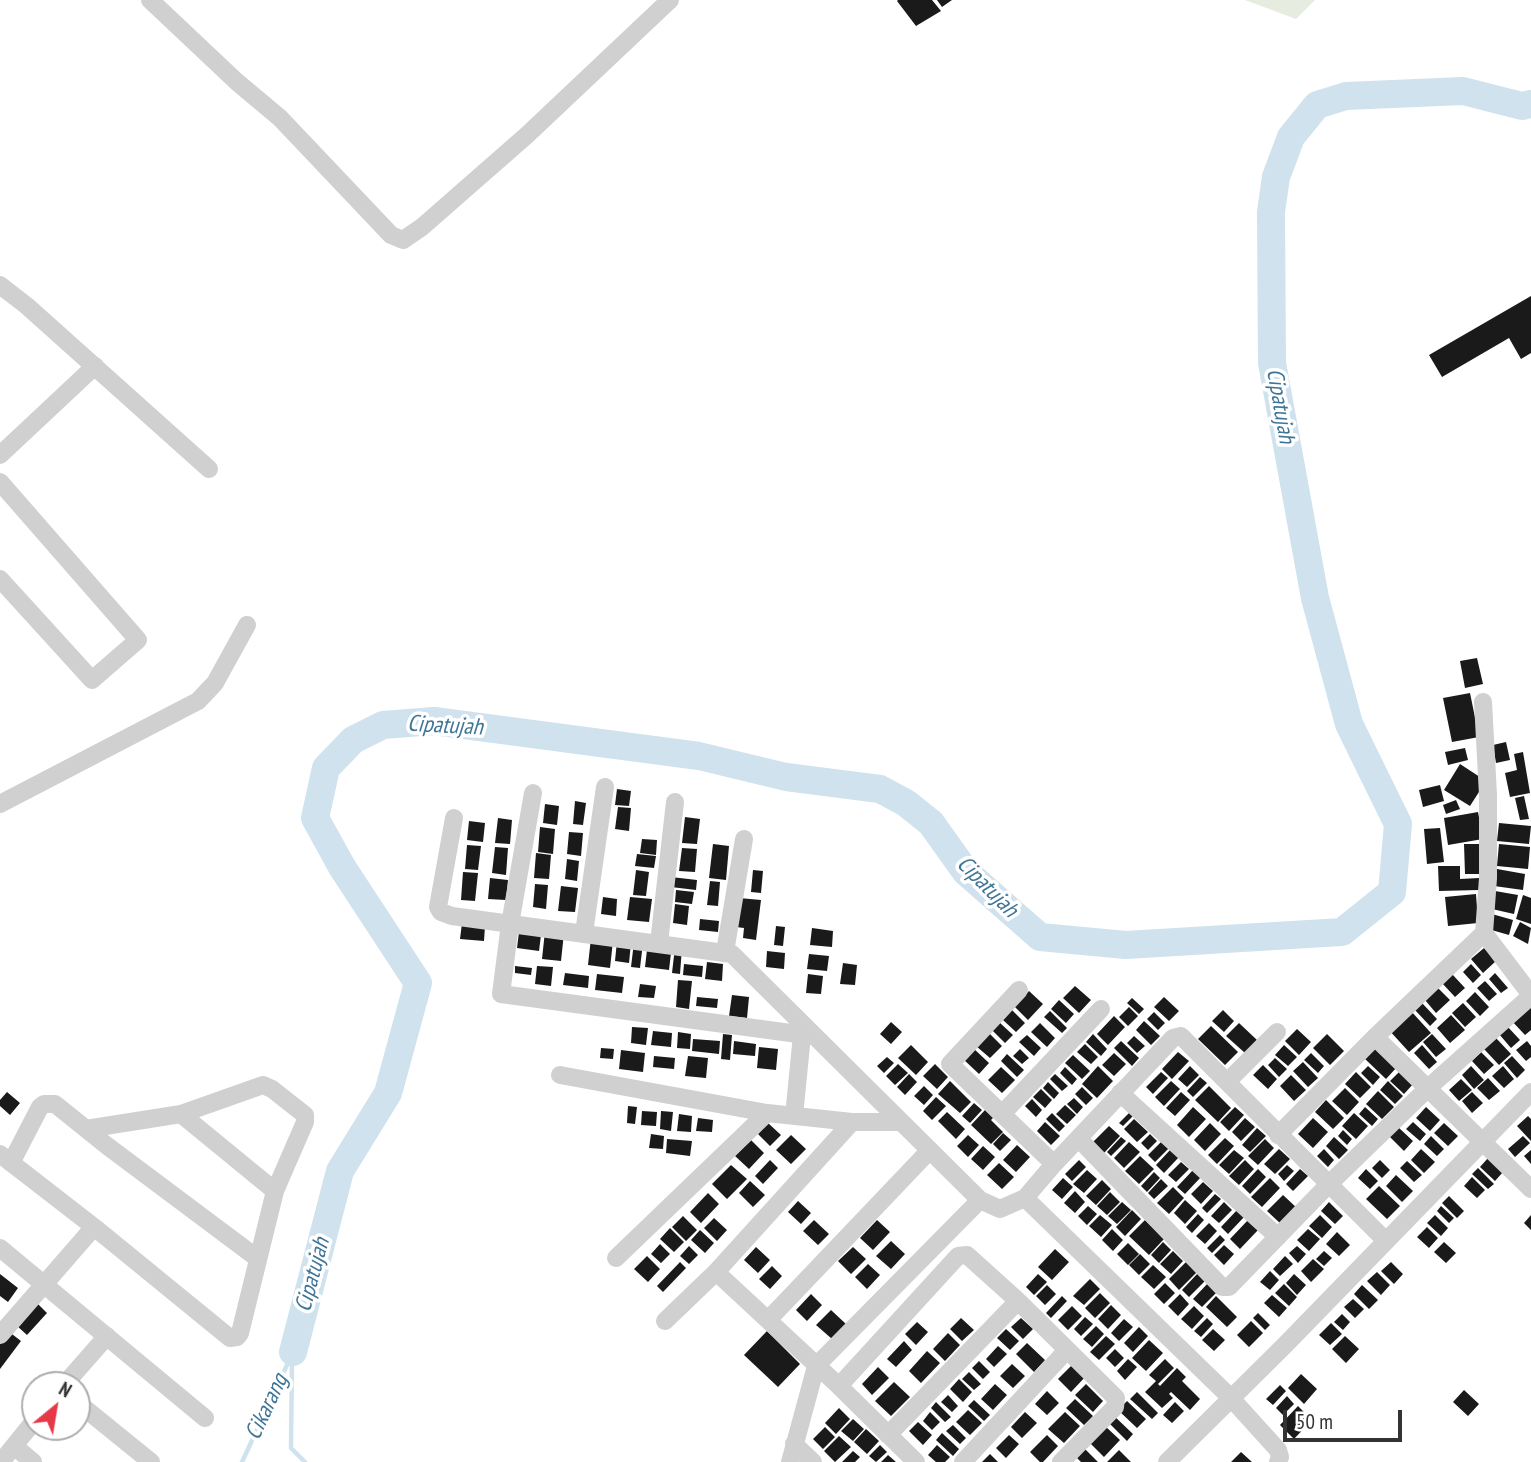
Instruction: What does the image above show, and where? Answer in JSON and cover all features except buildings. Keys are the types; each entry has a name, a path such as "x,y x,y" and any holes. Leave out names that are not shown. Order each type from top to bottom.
{"street":[{"path":"150,0 237,82 280,118 367,212 391,234 403,240 422,227 527,135 670,0"},
{"path":"0,285 209,469"},
{"path":"0,454 95,366"},
{"path":"0,482 138,640 92,680 0,579"},
{"path":"0,804 198,701 215,683 247,625"},
{"path":"1079,1139 1225,1288 1232,1285 1328,1185 1428,1088 1531,995 1484,933 1489,841 1483,702"},
{"path":"584,933 605,787"},
{"path":"533,793 510,924 501,994 807,1035"},
{"path":"659,943 675,802"},
{"path":"454,818 439,909 452,916 725,952 743,963 807,1035 855,1074 980,1200 1000,1209 1025,1198 1172,1038 1179,1036 1385,1240"},
{"path":"725,952 744,839"},
{"path":"1278,1135 1484,933"},
{"path":"1019,990 950,1064 1054,1164"},
{"path":"1002,1114 1101,1009"},
{"path":"1227,1082 1277,1032"},
{"path":"794,1116 807,1035"},
{"path":"1375,1037 1531,1189"},
{"path":"559,1075 767,1114 852,1122 901,1122"},
{"path":"86,1129 181,1114 262,1085 272,1088 305,1115 305,1122 275,1191 240,1333 233,1339 5,1158 35,1115 44,1104 50,1102 61,1107 86,1129 257,1258"},
{"path":"1167,1462 1531,1092"},
{"path":"1121,1093 1278,1237"},
{"path":"181,1114 275,1191"},
{"path":"616,1258 767,1114"},
{"path":"665,1321 716,1272 852,1122"},
{"path":"768,1320 930,1150"},
{"path":"1025,1198 1230,1397 1278,1450 1278,1462"},
{"path":"813,1462 792,1453 816,1366 980,1200"},
{"path":"0,1335 94,1227"},
{"path":"0,1248 205,1418"},
{"path":"839,1386 960,1255 969,1256 1018,1300 1117,1401 1115,1407 1061,1462"},
{"path":"716,1272 916,1462"},
{"path":"888,1435 1018,1300"},
{"path":"76,1371 107,1336"},
{"path":"963,1462 1067,1350"},
{"path":"91,1413 151,1462"},
{"path":"1,1462 21,1437"},
{"path":"14,1446 33,1462"}],"shaded area":[{"path":"1245,0 1315,0 1296,19"}],"waterway":[{"name":"Cipatujah","path":"293,1352 340,1171 388,1093 418,983 342,867 315,818 326,768 353,740 383,725 434,721 699,756 786,777 880,789 906,803 931,823 966,872 1040,937 1126,945 1342,932 1392,892 1398,824 1349,724 1315,598 1272,363 1271,212 1276,177 1291,137 1317,105 1346,96 1463,91 1522,106 1531,104"},
{"name":"Cikarang","path":"242,1462 293,1352"},
{"name":"Cipatujah","path":"292,1357 291,1448 305,1462"}]}
